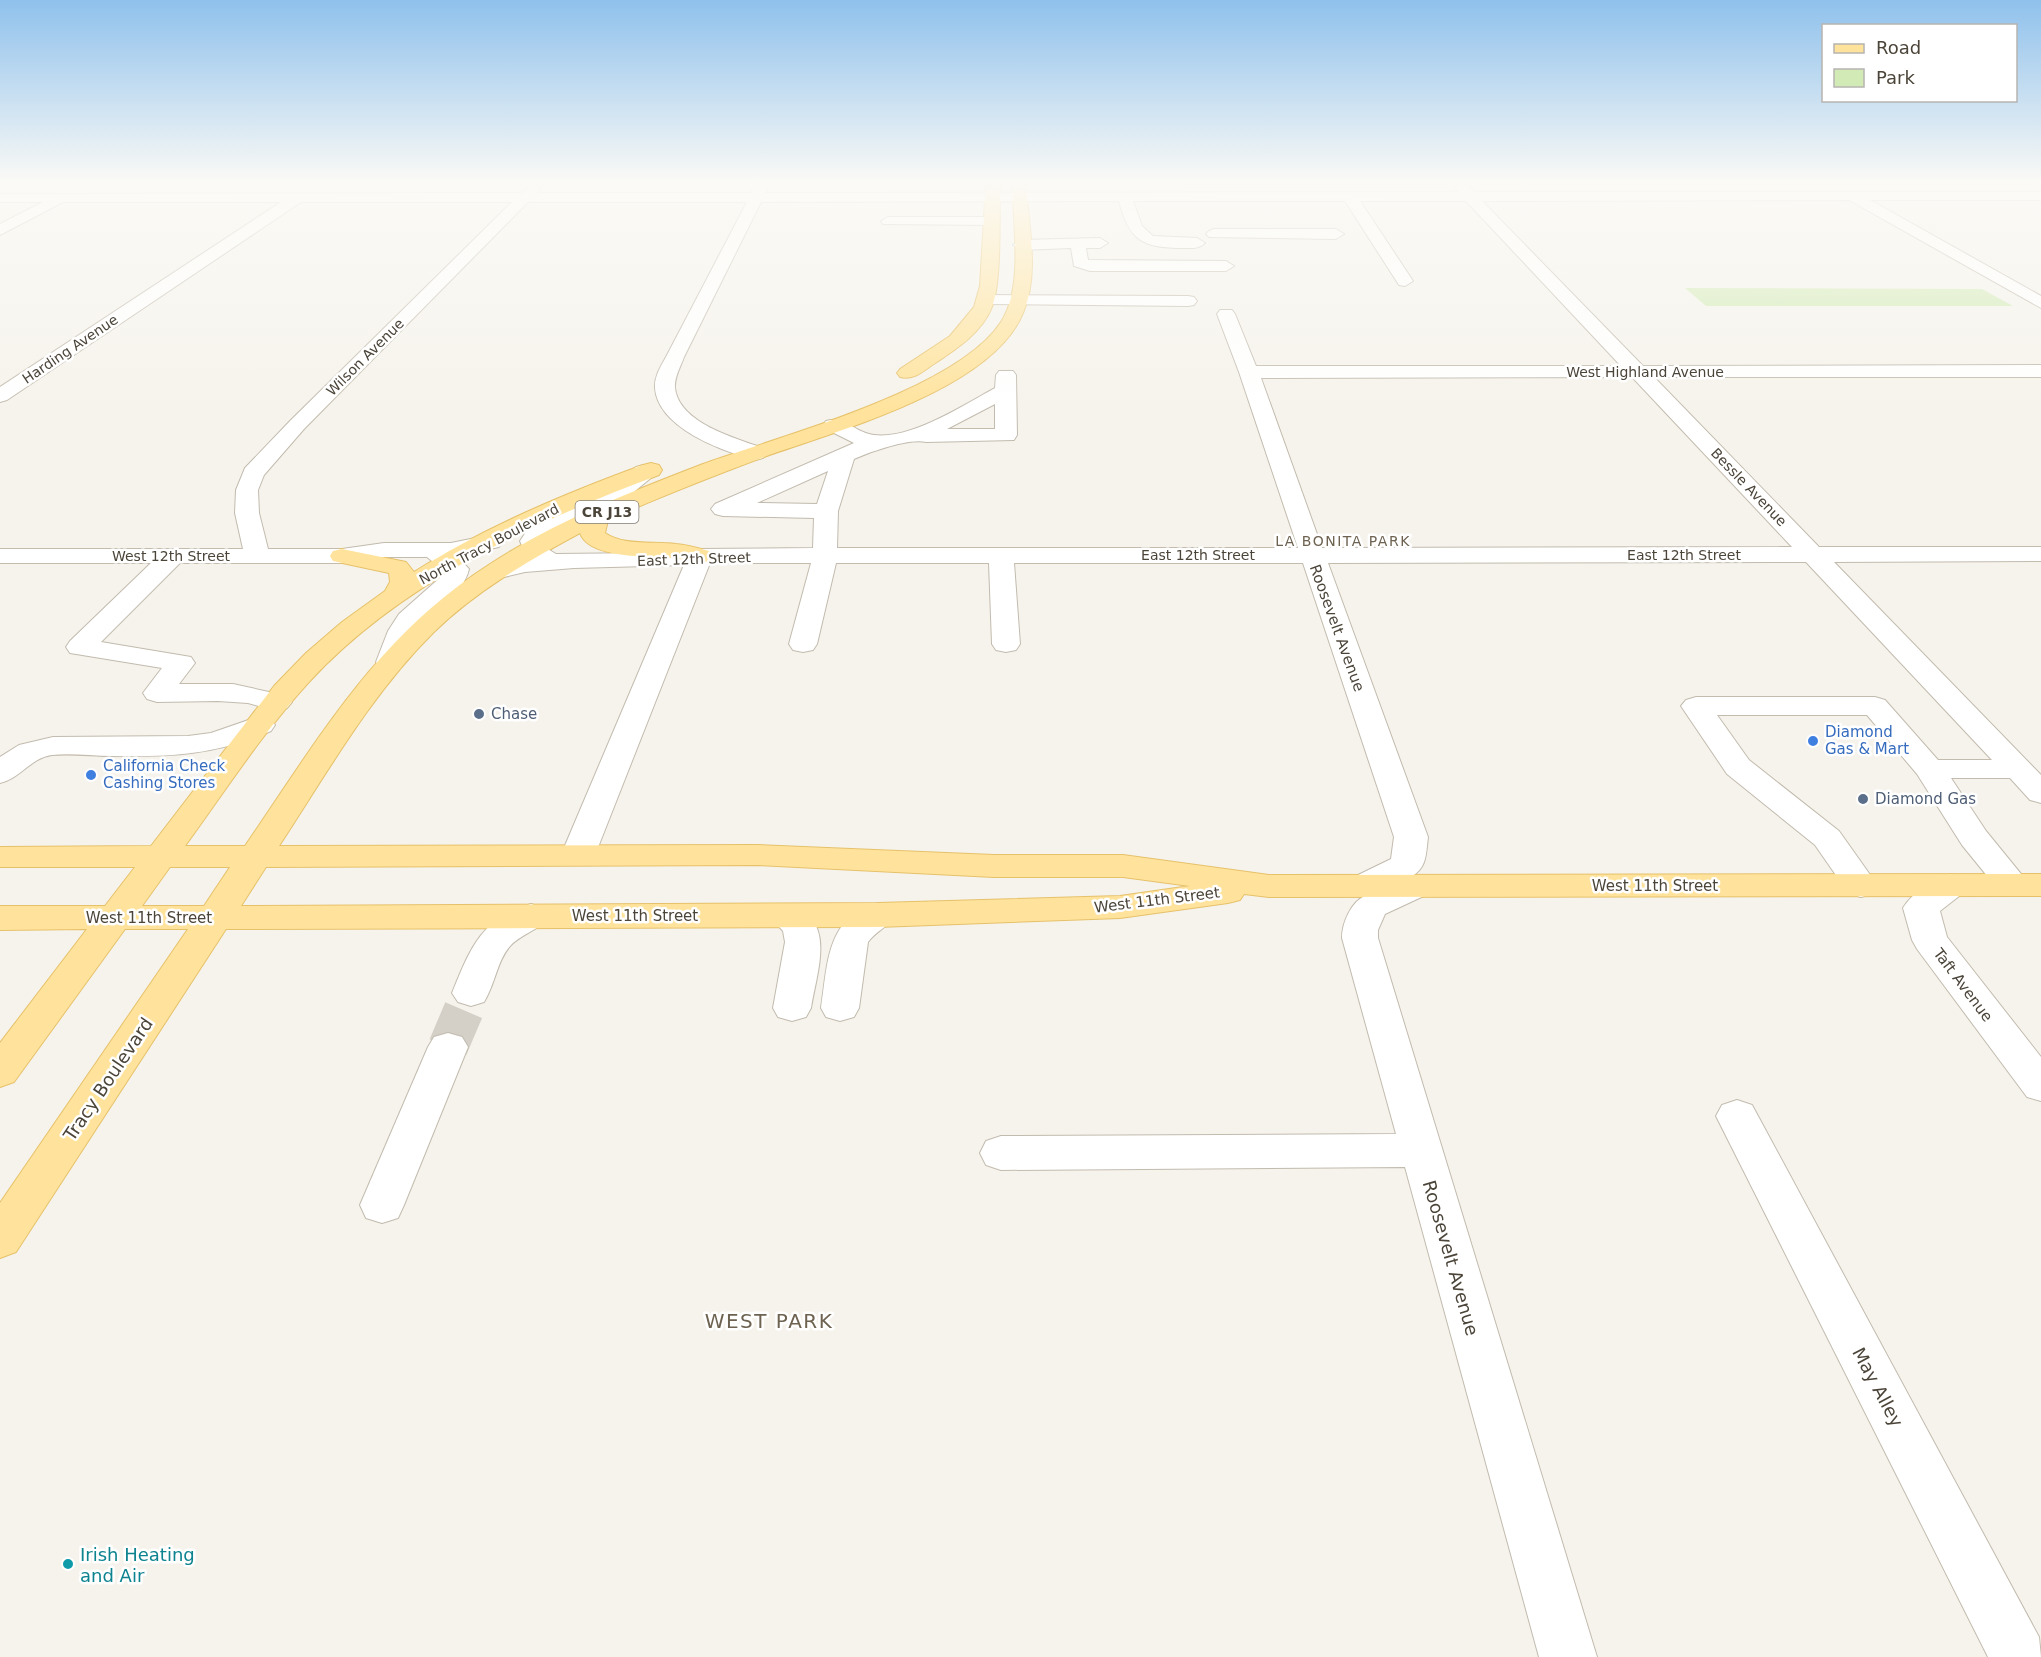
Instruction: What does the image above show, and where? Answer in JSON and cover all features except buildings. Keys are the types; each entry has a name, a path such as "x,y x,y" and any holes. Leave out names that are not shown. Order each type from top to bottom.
{"main road":[{"name":"North Tracy Boulevard","path":"489,542 576,499 866,392 910,371 944,350 965,332 979,314 986,300 989,259"},
{"name":"North Tracy Boulevard","path":"544,556 597,516 660,489 833,425 914,392 969,362 1007,327 1019,301 1028,259"},
{"path":"597,516 592,535 607,543 700,556"},
{"path":"342,556 397,567 403,574 403,582 395,596"},
{"name":"North Tracy Boulevard","path":"115,918 268,713 313,661 441,556"},
{"name":"North Tracy Boulevard","path":"214,918 356,706 390,662 436,617 500,570"},
{"name":"West 11th Street","path":"0,857 805,856 994,866 1123,866 1269,886 2027,885"},
{"name":"West 11th Street","path":"0,918 878,915 1120,907 1269,886"},
{"path":"0,1071 115,918"},
{"name":"Tracy Boulevard","path":"0,1239 214,918"}],"street":[{"name":"Harding Avenue","path":"0,396 205,259"},
{"name":"Wilson Avenue","path":"257,556 247,513 247,490 253,472 463,259"},
{"path":"725,259 675,357 664,386 667,398 678,416 696,428 755,453"},
{"path":"1080,259 1080,262 1090,266 1228,271 1224,259"},
{"path":"1391,259 1405,281"},
{"name":"Bessle Avenue","path":"1530,259 2041,793"},
{"path":"1964,259 2041,303"},
{"path":"986,300 1188,301"},
{"name":"Roosevelt Avenue","path":"1226,314 1249,372 1411,837 1407,865 1364,886"},
{"name":"West Highland Avenue","path":"1249,372 2041,371"},
{"path":"826,511 723,508 874,442 910,436 1006,435 1006,383 948,421 910,436"},
{"path":"833,425 874,442"},
{"path":"803,644 825,556 826,511 844,456"},
{"path":"544,556 532,542 537,534 616,495 644,472"},
{"path":"342,556 384,550 441,556 489,542"},
{"name":"East 12th Street","path":"500,570 531,563 544,556 663,562 700,556 2041,554"},
{"name":"West 12th Street","path":"0,556 342,556"},
{"path":"0,774 19,755 35,748 170,746 208,743 233,736 268,713 259,695 157,693 182,663 80,647 173,556"},
{"path":"390,662 407,621 453,581 456,569 441,556"},
{"path":"578,855 700,556"},
{"path":"1002,556 1006,644"},
{"path":"1861,886 1827,838 1738,767 1696,706 1875,706 1929,769 1974,838 2027,885"},
{"path":"1929,769 2019,770"},
{"name":"Taft Avenue","path":"1951,885 1921,908 1930,940 2041,1086"},
{"name":"Roosevelt Avenue","path":"1416,886 1371,907 1360,930 1360,938 1419,1150 1568,1657"},
{"path":"840,1008 850,941 861,926 878,915"},
{"path":"471,993 492,942 508,927 531,916"},
{"path":"787,916 800,927 803,942 792,1008"},
{"path":"382,1205 448,1047"},
{"name":"May Alley","path":"1737,1116 2019,1657"},
{"path":"1001,1153 1419,1150"}],"green space":[{"path":"1685,288 1982,289 2013,306 1706,306"}],"tunnel":[{"path":"448,1047 471,993"}],"place":[{"name":"Chase","path":"479,714"},
{"name":"Diamond Gas & Mart","path":"1813,741"},
{"name":"California Check Cashing Stores","path":"91,775"},
{"name":"Diamond Gas","path":"1863,799"},
{"name":"Irish Heating and Air","path":"68,1564"}],"district":[{"name":"LA BONITA PARK","path":"1343,541"},
{"name":"WEST PARK","path":"769,1321"}]}
